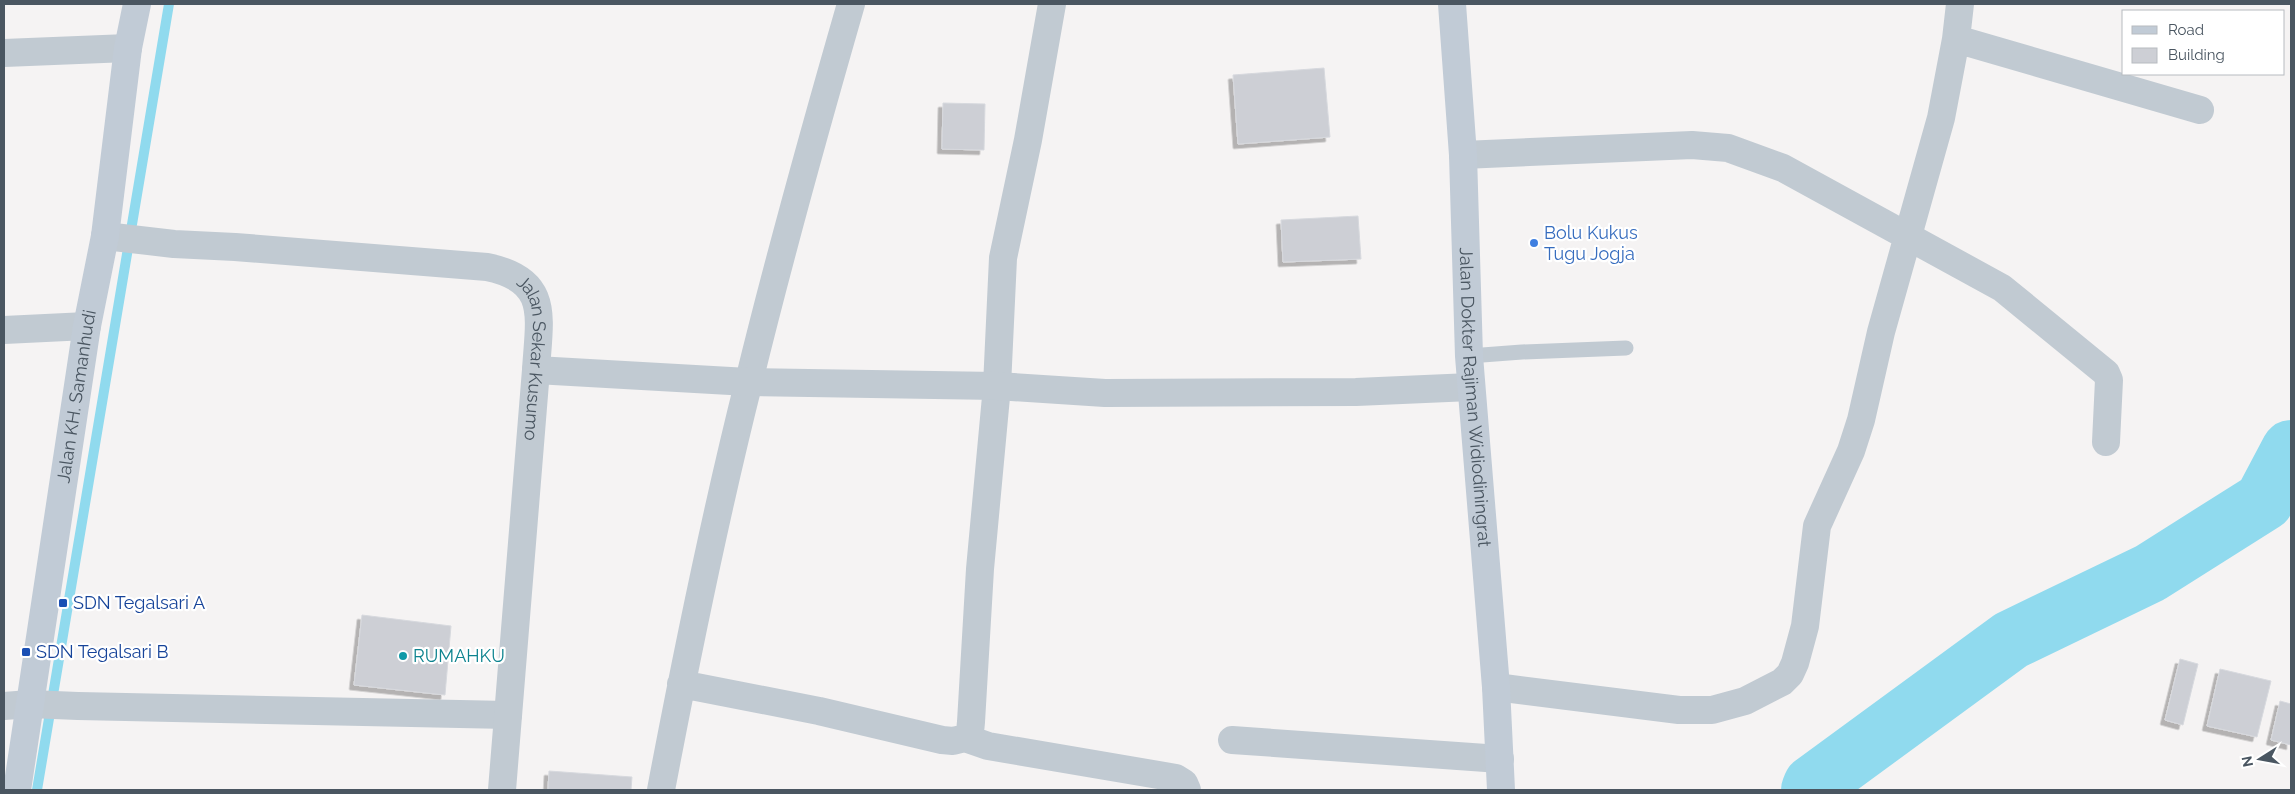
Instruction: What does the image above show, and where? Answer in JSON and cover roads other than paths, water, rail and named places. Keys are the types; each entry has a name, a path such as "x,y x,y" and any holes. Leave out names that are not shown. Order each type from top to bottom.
{"main road":[{"name":"Jalan KH. Samanhudi","path":"17,790 26,705 86,326 112,237 128,48 137,4"},
{"name":"Jalan Dokter Rajiman Widiodiningrat","path":"1452,4 1463,155 1469,356 1496,687 1501,790"}],"street":[{"path":"661,790 681,684 748,382 804,170 851,4"},
{"path":"681,684 819,711 942,740 953,741 964,738 970,732 980,569 997,386 1003,258 1028,140 1052,4"},
{"path":"1496,687 1679,710 1712,710 1745,701 1782,682 1790,674 1805,626 1817,526 1851,451 1861,420 1881,332 1907,238 1926,179 1941,118 1956,39 1960,4"},
{"path":"1956,39 2200,110"},
{"path":"4,52 128,48"},
{"path":"1463,155 1692,145 1728,148 1784,168 1907,238 2002,288 2106,373 2109,380 2106,442"},
{"name":"Jalan Sekar Kusumo","path":"112,237 174,244 487,267 502,270 528,285 535,300 538,321 536,370 502,790"},
{"path":"4,330 86,326"},
{"path":"536,370 748,382 997,386 1105,393 1243,394 1471,387"},
{"path":"26,705 508,716"},
{"path":"964,738 988,746 1176,778 1184,783 1187,790"},
{"path":"1232,740 1500,759"}],"lane":[{"path":"1469,356 1626,348"}],"waterway":[{"path":"37,790 169,4"},
{"path":"1811,790 1813,785 2011,640 2150,573 2264,501 2291,450"}],"place":[{"name":"Bolu Kukus Tugu Jogja","path":"1534,243"},
{"name":"SDN Tegalsari A","path":"63,603"},
{"name":"SDN Tegalsari B","path":"26,652"},
{"name":"RUMAHKU","path":"403,656"}]}
